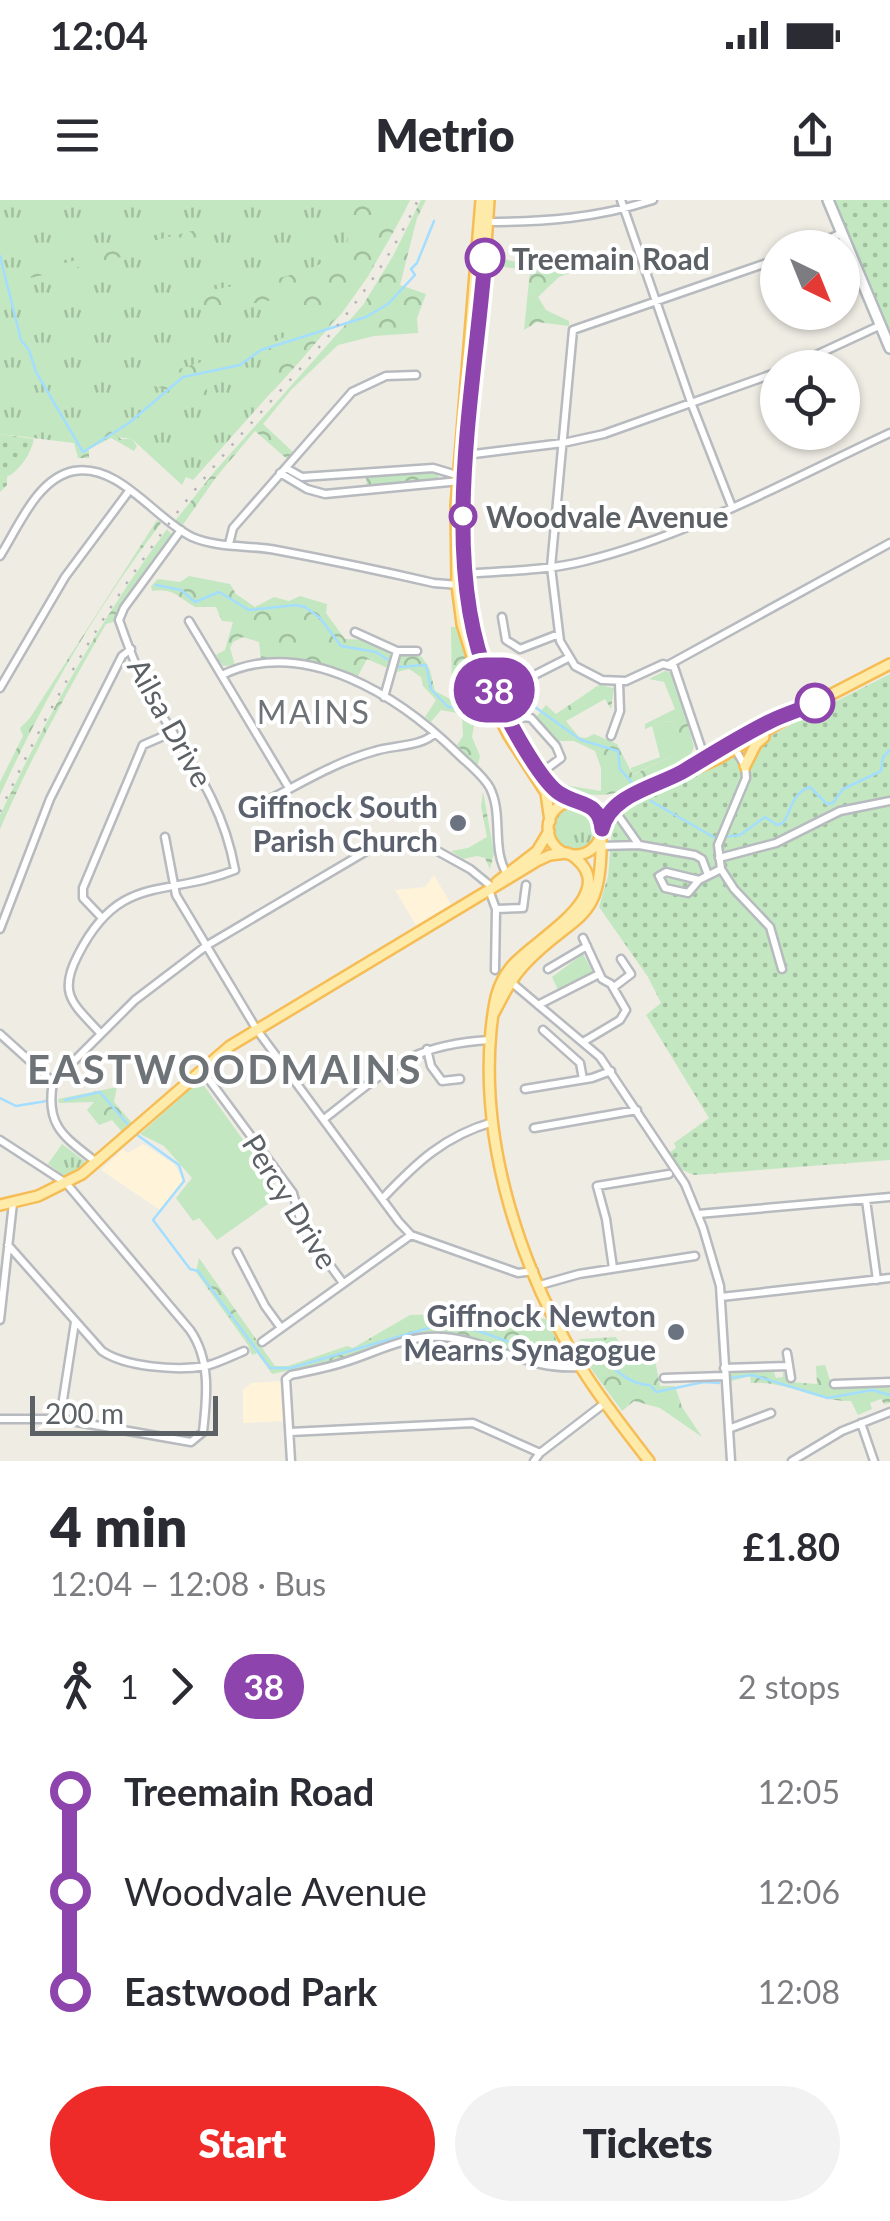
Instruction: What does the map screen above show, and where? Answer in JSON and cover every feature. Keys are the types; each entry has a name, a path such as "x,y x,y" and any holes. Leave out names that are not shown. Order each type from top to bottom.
{"main road":[{"path":"481,200 484,222"},
{"path":"490,200 484,222 461,479 462,624 484,690 546,793 555,844 585,870 587,882 582,901 570,918 525,952 503,976 494,996 493,1122 504,1190 540,1285 581,1367 650,1461"},
{"path":"461,580 481,658 511,723 558,793 582,802 598,814 601,837 598,886 590,907 528,961 503,976"},
{"path":"745,766 756,744 786,720 890,664"},
{"path":"685,770 703,766 776,718 801,710"},
{"path":"508,875 545,856 589,850 601,837 607,814 626,799 685,770 704,756 786,720"},
{"path":"0,1205 38,1196 97,1163 230,1046 490,888 537,850 558,807 626,799"}],"street":[{"path":"621,200 732,508"},
{"path":"484,222 542,223 654,200"},
{"path":"828,200 841,230"},
{"path":"760,266 573,330 551,567 559,634 568,658 590,676 620,682 670,664 890,543"},
{"path":"860,276 890,348"},
{"path":"827,350 880,325"},
{"path":"229,544 233,528 359,387 386,376 416,375"},
{"path":"464,454 563,443 604,434 760,379"},
{"path":"0,556 39,495 61,476 76,471 93,472 129,491 180,530 203,541 461,580 551,567 631,547 732,508 890,433"},
{"path":"283,470 302,478 434,468 461,479"},
{"path":"283,470 315,492 461,479"},
{"path":"362,474 364,490"},
{"path":"0,688 65,578 129,491"},
{"name":"Ailsa Drive","path":"174,884 232,872 235,868 213,800 192,759 154,703 120,614 180,530"},
{"path":"502,617 506,640 520,650 559,634"},
{"path":"189,622 288,788"},
{"path":"355,632 397,651 417,651"},
{"path":"496,643 506,640"},
{"path":"0,929 58,780 122,656 131,648"},
{"path":"384,696 397,651"},
{"path":"505,690 557,668 568,658"},
{"path":"222,675 253,667 299,664 349,678 384,696 435,733 490,789 499,859 508,875"},
{"path":"670,664 680,678 704,756"},
{"path":"611,736 620,711 620,682"},
{"path":"509,736 511,723 527,717 539,726 561,758 542,772"},
{"path":"527,733 539,726"},
{"path":"102,918 83,898 83,888 143,745 173,732"},
{"path":"266,801 356,756 426,741 435,733"},
{"path":"538,750 550,742"},
{"path":"733,745 745,766 746,778 720,839 721,868 734,890 770,927 782,969"},
{"path":"719,858 776,843 828,814 890,800"},
{"path":"620,818 639,845"},
{"path":"165,836 176,895 206,946 258,1030 411,1235 518,1272 534,1271"},
{"path":"601,837 695,854 708,875"},
{"path":"97,1163 59,1134 51,1092 53,1082 135,1000 206,946 362,852 386,844 413,843 440,850 490,888 503,976 583,1042 611,1071 676,1168 698,1214 722,1297 730,1461"},
{"path":"698,880 694,890 683,892 666,888 659,876 666,872 698,880 721,868"},
{"path":"102,1034 72,1002 66,986 69,972 87,936 102,918 130,897 174,884"},
{"path":"496,909 524,908 526,884"},
{"path":"582,938 600,974 626,1008 624,1018 583,1042"},
{"path":"548,969 587,946"},
{"path":"614,988 631,974 621,959"},
{"path":"538,1005 600,974"},
{"path":"543,1030 580,1063 583,1079"},
{"path":"0,1034 53,1082"},
{"path":"324,1119 388,1070 427,1048 491,1040"},
{"path":"427,1048 442,1081 460,1080"},
{"name":"Percy Drive","path":"202,1070 293,1193 302,1227 344,1283"},
{"path":"526,1089 611,1071"},
{"path":"534,1128 637,1110"},
{"path":"382,1199 422,1157 444,1141 493,1122"},
{"path":"0,1140 66,1182 190,1330 206,1366 203,1432 192,1442 60,1419 0,1419"},
{"path":"613,1268 606,1219 596,1186 669,1174"},
{"path":"698,1214 890,1198"},
{"path":"866,1200 877,1280"},
{"path":"0,1320 13,1203"},
{"path":"262,1342 411,1235"},
{"path":"8,1245 102,1352 123,1363 206,1366 244,1351"},
{"path":"237,1252 281,1328"},
{"path":"540,1285 555,1278 695,1256"},
{"path":"722,1297 890,1278"},
{"path":"60,1419 75,1320"},
{"path":"290,1461 287,1376 431,1336 468,1342 545,1368 581,1367"},
{"path":"788,1353 791,1378"},
{"path":"664,1378 789,1366"},
{"path":"834,1384 890,1382"},
{"path":"534,1461 540,1452 605,1403"},
{"path":"792,1461 861,1423 890,1412"},
{"path":"731,1428 771,1413"},
{"path":"290,1432 473,1423 540,1452"},
{"path":"861,1423 874,1461"}],"shaded area":[{"path":"434,875 452,906 417,927 395,890 425,887"},
{"path":"143,1144 174,1164 184,1181 160,1210 101,1170 123,1149 128,1153"},
{"path":"283,1381 285,1421 243,1423 243,1390 251,1383"}],"green space":[{"path":"0,200 410,200 369,275 342,313 193,480 186,477 182,485 132,439 109,436 83,452 74,443 0,434"},
{"path":"361,200 410,200 348,301 272,392 263,375 264,352 309,322 294,318 284,298 214,310 188,307 183,301 195,293 298,273 334,256 347,243 350,218"},
{"path":"421,200 426,200 417,218 400,285 426,294 417,318 418,333 374,336 338,345 292,389 263,424 293,452 287,459 255,431 182,526 175,521 363,305"},
{"path":"828,200 890,200 890,347 860,276 860,230 841,230"},
{"path":"204,228 210,232 203,238 30,278 29,274 41,269"},
{"path":"492,257 538,261 541,271 567,265 570,273 559,277 538,297 546,310 569,321 569,326 537,322 524,330 530,271 493,265"},
{"path":"204,361 203,379 211,402 140,382"},
{"path":"104,426 121,439 132,439 137,446 134,451 111,438 89,449 89,458 78,458 74,443 77,432"},
{"path":"0,434 34,439 24,461 7,477 7,485 0,492"},
{"path":"438,471 439,480 367,488 366,476"},
{"path":"157,520 161,523 73,654 0,795 0,782 23,736 20,728"},
{"path":"167,529 173,536 117,621 106,624 50,725 0,829 0,815 57,704 120,597"},
{"path":"189,576 230,584 236,594 255,607 274,597 289,601 300,596 327,604 326,613 345,639 365,640 395,651 390,669 367,659 358,676 308,661 261,660 259,642 243,637 230,648 235,665 223,666 216,655 225,650 233,622 222,621 216,607 195,607 170,592 152,591 151,586 158,579 180,582"},
{"path":"451,627 459,627 475,686 494,723 468,679 466,700 475,716 471,719 472,737 480,756 477,767 457,745 463,736 462,714 441,710 431,722 425,717 436,700 423,686 421,677 409,669 397,672 401,656 422,657 435,691 452,700"},
{"path":"671,672 676,680 694,747 689,759 636,786 608,794 579,792 565,787 558,782 551,770 564,785 601,791 601,768 595,751 574,741 554,741 536,717 546,705 556,714 599,685 614,688 611,709 605,699 566,721 579,737 594,734 617,744 633,775 673,755 670,737 678,732 673,722 645,729 645,724 675,709 664,682 649,679"},
{"path":"890,674 890,1160 694,1175 680,1169 670,1152 676,1148 674,1143 709,1118 646,1015 661,1003 648,977 599,907 608,876 613,819 638,801 727,761"},
{"path":"673,722 678,732 673,755 632,775 631,768 660,757 652,726"},
{"path":"483,791 494,853 490,869 485,858 463,859 451,851 468,848 487,837 481,806"},
{"path":"575,804 591,811 598,827 591,843 575,850 559,843 552,827 559,811"},
{"path":"583,954 593,972 559,992 552,977"},
{"path":"200,1080 282,1194 217,1240 199,1218 193,1221 176,1198 192,1178 164,1146 140,1134"},
{"path":"117,1087 114,1102 133,1124 123,1133 112,1120 99,1125 87,1110 94,1102 59,1103 58,1099"},
{"path":"62,1144 87,1163 65,1176 48,1164"},
{"path":"199,1258 275,1366 288,1366 347,1346 353,1348 410,1315 448,1314 489,1325 495,1315 546,1319 569,1365 554,1367 436,1332 420,1333 340,1360 272,1374 257,1353 252,1355 196,1272"},
{"path":"616,1337 655,1360 660,1386 675,1386 682,1407 702,1437 660,1408 634,1401 622,1411 581,1355 577,1342"},
{"path":"825,1365 833,1389 878,1385 890,1388 890,1403 884,1404 881,1399 870,1403 872,1409 858,1415 851,1401 751,1383 750,1376 731,1381 728,1375 774,1372 776,1378 783,1377 783,1372 790,1382 817,1384 816,1366"}],"waterway":[{"path":"0,256 21,340 83,452 129,423 183,377 240,365 261,350 366,317 388,304 415,275 411,269 434,221"},
{"path":"156,585 181,590 195,602 219,592 249,610 305,607 320,618 341,646 376,652 399,667 426,665 431,689 448,707 461,707"},
{"path":"535,707 581,740 618,751 620,769 634,785"},
{"path":"651,801 715,838 740,835 765,817 777,825 783,823 796,797 810,787 827,804 833,803 843,789 881,771 883,757 890,750"},
{"path":"65,1100 100,1092 131,1128"},
{"path":"0,1098 16,1106 47,1101"},
{"path":"136,1134 179,1165 184,1181 153,1220 190,1269 198,1271 270,1368 291,1368 432,1327 476,1330 548,1356"},
{"path":"603,1356 624,1376 650,1385 656,1392 704,1382 719,1383"},
{"path":"730,1378 752,1375 828,1398 872,1390 890,1395"}],"railway":[{"path":"0,812 44,721 121,591 211,470 350,310 397,240 418,200"}],"bus line":[{"name":"38","path":"485,258 464,506 465,585 490,682 549,783 558,793 592,807 600,817 602,829 607,814 626,799 776,718 815,703"}],"place":[{"name":"Treemain Road","path":"485,258"},
{"name":"Woodvale Avenue","path":"463,516"},
{"name":"Giffnock South Parish Church","path":"458,823"},
{"name":"Giffnock Newton Mearns Synagogue","path":"676,1332"}],"district":[{"name":"MAINS","path":"314,711"},
{"name":"EASTWOODMAINS","path":"225,1069"}]}
